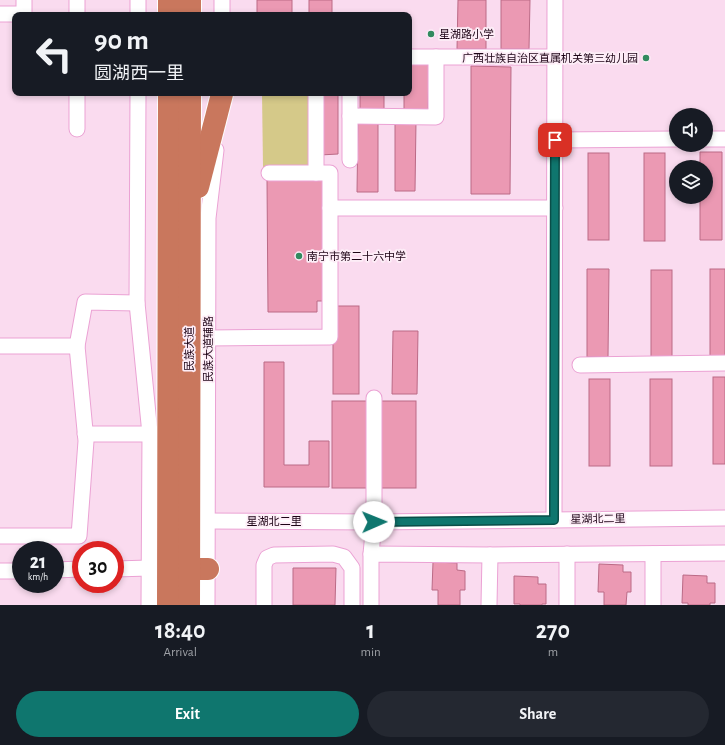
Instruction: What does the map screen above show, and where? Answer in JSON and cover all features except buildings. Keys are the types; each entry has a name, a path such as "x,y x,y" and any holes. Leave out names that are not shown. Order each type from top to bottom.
{"highway":[{"path":"169,12 170,0"},
{"path":"190,0 190,12"},
{"name":"民族大道","path":"168,605 159,434 169,96"},
{"name":"民族大道","path":"189,605 198,569 190,217 190,96"},
{"path":"190,217 221,96"}],"street":[{"path":"24,0 24,12"},
{"path":"77,0 77,12"},
{"path":"138,0 138,12"},
{"path":"222,0 222,12"},
{"path":"554,520 555,0"},
{"path":"0,14 12,14"},
{"path":"412,57 555,57"},
{"path":"350,116 436,117 436,57"},
{"path":"77,96 77,129"},
{"path":"138,96 137,303 159,434 149,568 149,605"},
{"name":"民族大道辅路","path":"207,605 198,569 208,521 208,218 222,96"},
{"path":"316,96 316,173"},
{"path":"350,96 350,160"},
{"path":"555,140 669,139"},
{"path":"713,139 725,139"},
{"path":"208,338 330,337 330,173 269,173"},
{"path":"330,208 555,208"},
{"path":"0,536 80,536 86,434 77,346 85,302 137,303"},
{"path":"0,346 77,346"},
{"path":"580,365 725,363"},
{"path":"371,605 371,554 374,522 374,398"},
{"path":"86,434 159,434"},
{"name":"星湖北二里","path":"208,521 374,522 725,518"},
{"path":"371,554 490,555 725,553"},
{"path":"264,605 264,565 268,558 274,555 334,554 344,558 352,568 352,605"},
{"path":"567,554 567,605"},
{"path":"653,554 653,605"},
{"path":"489,605 490,555"},
{"path":"124,569 149,568"},
{"path":"0,571 12,571"}],"shaded area":[{"path":"262,96 313,96 313,167 263,167"}],"place":[{"name":"星湖路小学","path":"431,34"},
{"name":"广西壮族自治区直属机关第三幼儿园","path":"646,58"},
{"name":"南宁市第二十六中学","path":"299,256"}],"route":[{"path":"374,522 554,520 555,140"}]}
